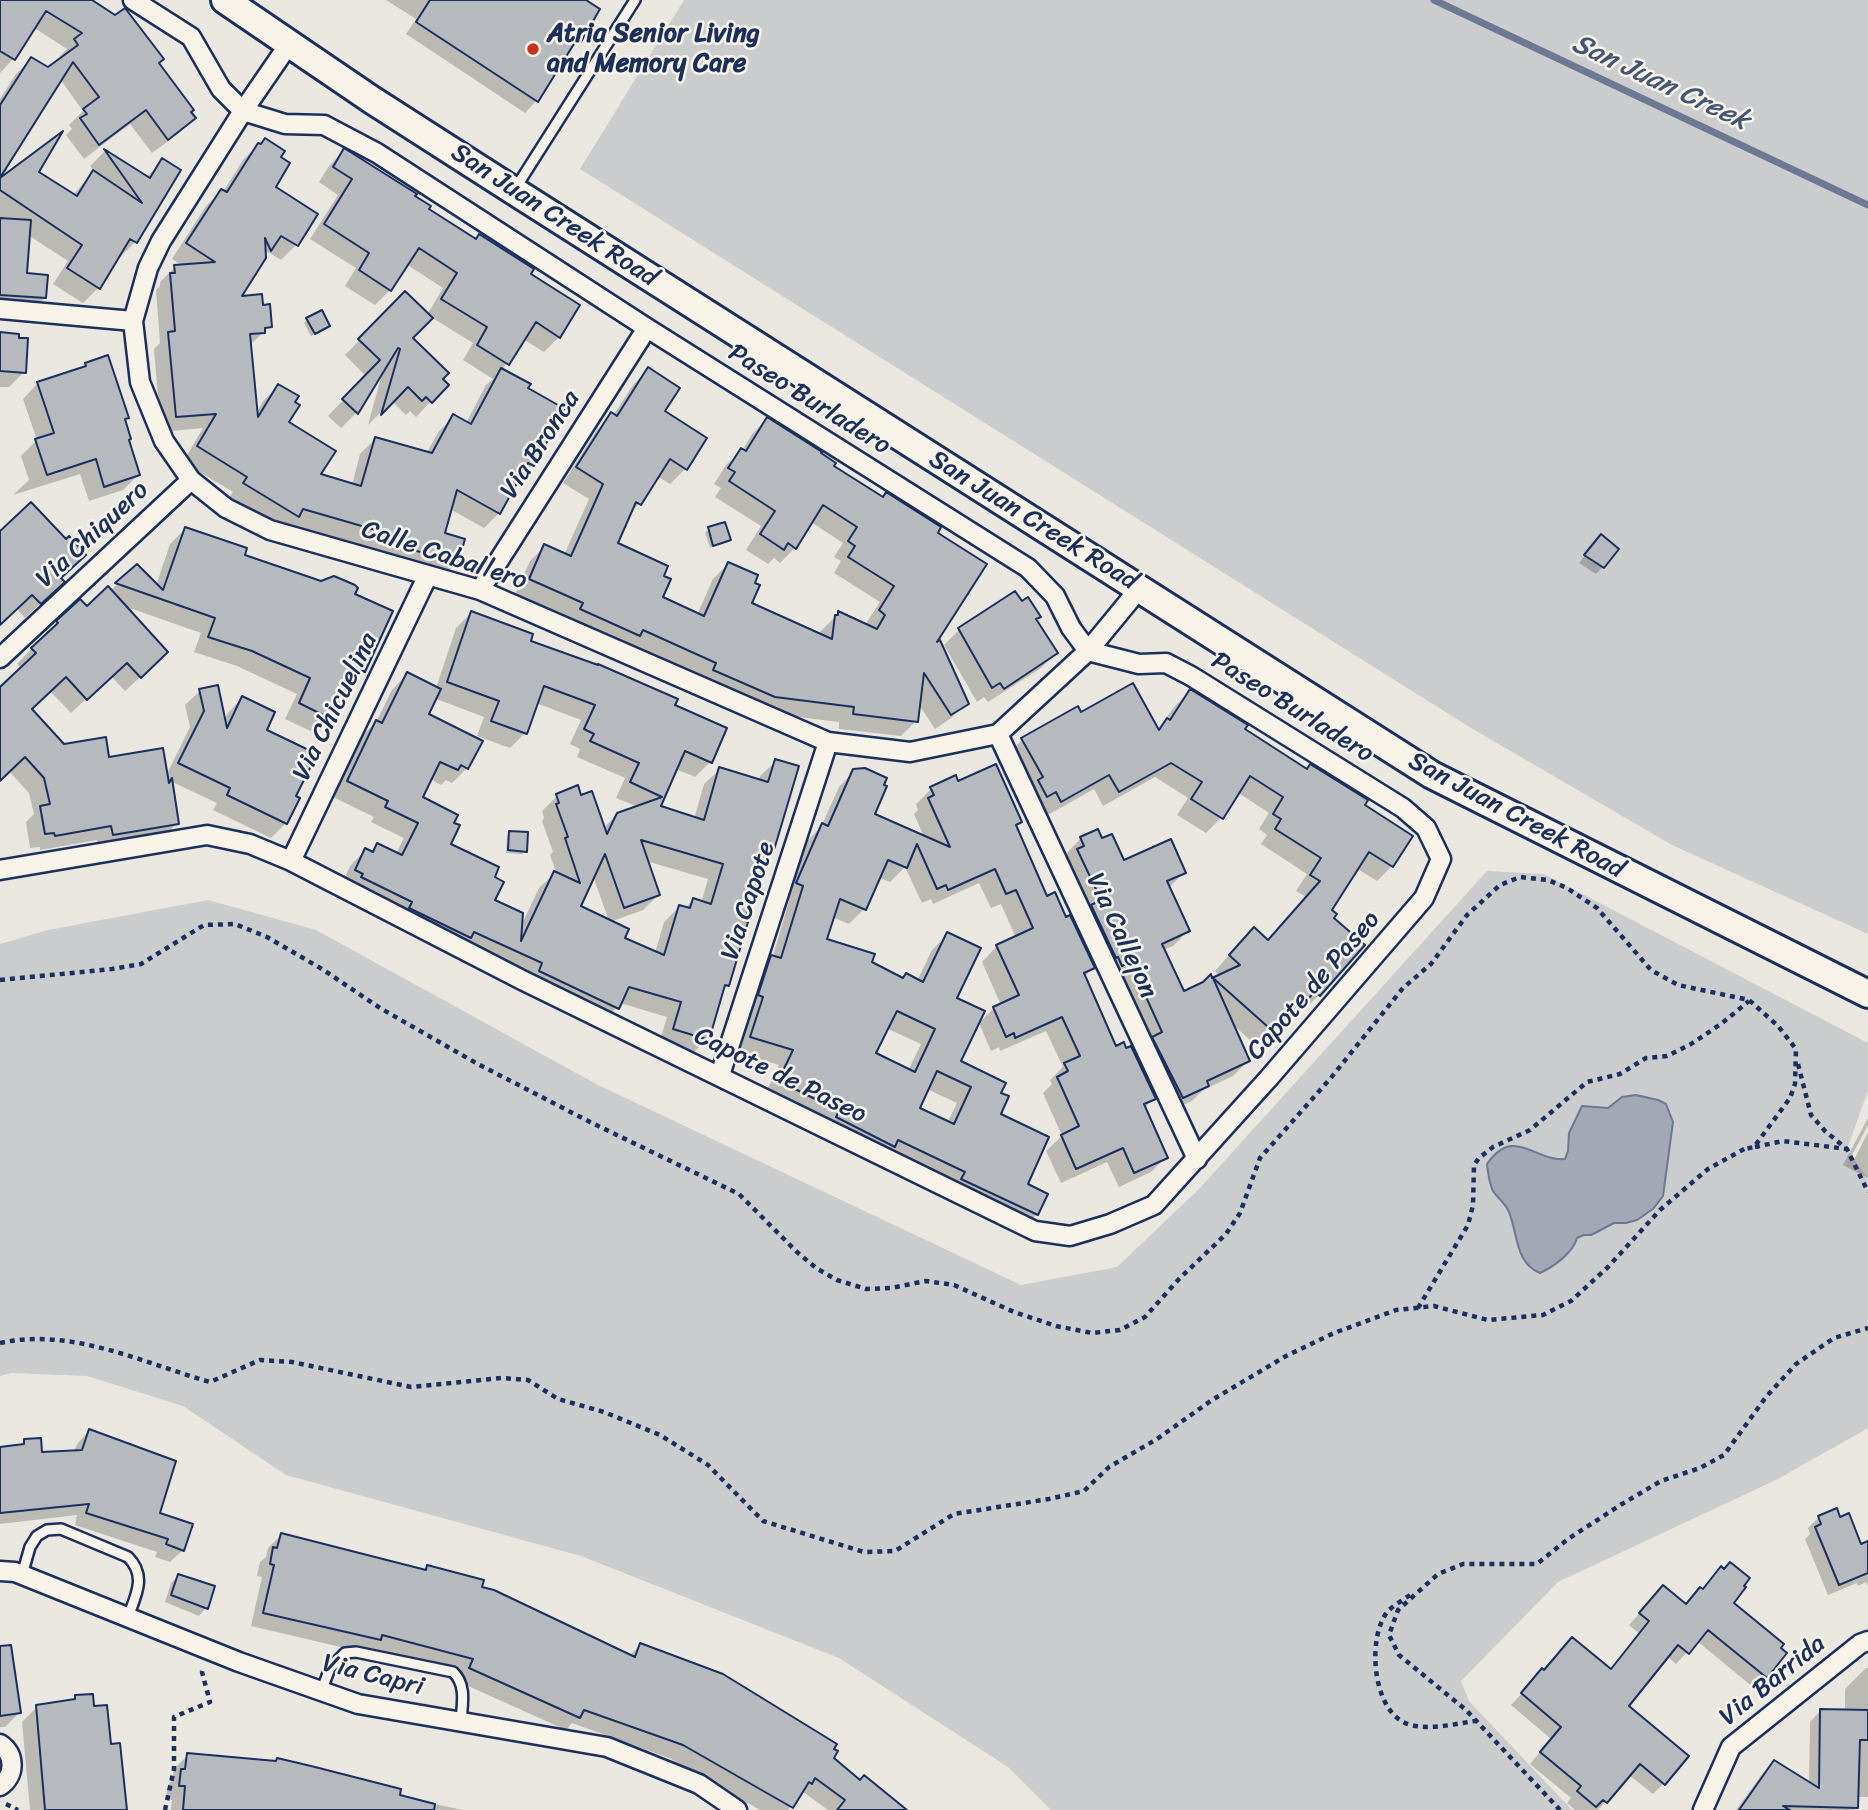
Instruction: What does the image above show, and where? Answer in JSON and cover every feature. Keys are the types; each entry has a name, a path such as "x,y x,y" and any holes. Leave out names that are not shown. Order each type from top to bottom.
{"main road":[{"name":"San Juan Creek Road","path":"225,0 514,191 1432,775 1868,994"}],"street":[{"name":"Paseo Burladero","path":"133,0 191,37 221,89 243,111 285,124 324,125 377,153 647,328 1028,568 1055,596 1070,628 1088,651 1139,664 1166,663 1403,808 1426,828 1441,859 1424,898"},
{"name":"Calle Caballero","path":"289,44 243,111 162,241 148,268 133,321 140,382 164,441 191,480 226,508 270,530 480,590 828,742 910,752 998,734"},
{"path":"0,309 133,321"},
{"name":"Via Bronca","path":"480,590 647,328"},
{"name":"Via Chiquero","path":"0,658 191,480"},
{"name":"Via Chicuelina","path":"291,861 428,575"},
{"path":"998,734 1088,651 1139,589"},
{"name":"Via Callejon","path":"998,734 1197,1159"},
{"name":"Via Capote","path":"720,1076 828,742"},
{"name":"Capote de Paseo","path":"0,870 207,835 250,844 291,861 523,981 1035,1231 1070,1236 1110,1224 1154,1205 1424,898"},
{"name":"Via Capri","path":"0,1571 22,1575 206,1649 358,1704 607,1747 699,1784 737,1810"},
{"name":"Via Barrida","path":"1703,1810 1731,1748 1860,1644 1868,1641"},
{"path":"0,1744 9,1752 12,1765 8,1780 0,1786"}],"lane":[{"path":"514,191 635,0"},
{"path":"22,1575 30,1547 37,1536 61,1529 128,1557 135,1564 140,1585 128,1617"},
{"path":"321,1692 330,1668 345,1653 453,1672 462,1687 461,1723"}],"path":[{"path":"0,980 141,964 204,925 235,924 267,937 300,956 354,992 476,1063 739,1194 797,1252 816,1268 838,1280 866,1289 891,1289 926,1281 954,1285 1014,1312 1056,1326 1092,1333 1120,1331 1145,1317 1179,1279 1226,1234 1240,1213 1260,1158 1330,1079 1403,988 1432,964 1467,915 1500,885 1520,877 1548,880 1567,888 1597,908 1651,970 1678,985 1749,1000 1778,1026 1796,1049 1811,1115 1847,1149 1868,1192"},
{"path":"1418,1307 1468,1225 1473,1205 1474,1165 1479,1158 1493,1147 1530,1130 1587,1082 1620,1074 1646,1058 1667,1056 1691,1044 1721,1024 1749,1000"},
{"path":"1754,1147 1790,1098 1795,1084 1796,1049"},
{"path":"0,1343 30,1338 77,1343 143,1359 210,1382 260,1360 292,1362 411,1387 500,1378 528,1380 558,1399 604,1412 660,1435 708,1465 763,1521 864,1552 895,1551 954,1514 1084,1491 1109,1467 1286,1356 1334,1333 1396,1310 1434,1306 1488,1320 1543,1315 1572,1301 1608,1268 1660,1210 1708,1169 1745,1149 1783,1141 1847,1149"},
{"path":"1476,1721 1437,1727 1408,1724 1393,1713 1382,1695 1374,1665 1378,1635 1387,1612 1438,1574 1463,1564 1537,1564 1568,1539 1661,1481 1700,1468 1724,1455 1766,1397 1796,1364 1834,1338 1868,1328"},
{"path":"1438,1574 1398,1610 1389,1635 1399,1656 1466,1710 1560,1810"},
{"path":"165,1810 174,1769 174,1717 210,1702 201,1672 206,1649"}],"shaded area":[{"path":"684,0 1868,0 1868,934 1672,845 1471,728 580,169"},
{"path":"1487,871 1544,874 1868,1043 1868,1091 1847,1149 1868,1179 1868,1428 1778,1479 1558,1582 1461,1681 1469,1701 1572,1810 1051,1810 1008,1767 839,1658 581,1556 286,1475 183,1406 87,1376 11,1373 0,1376 0,944 48,930 208,900 316,930 598,1085 1021,1285 1117,1267 1199,1189"},
{"path":"1636,1095 1666,1104 1673,1122 1663,1196 1653,1209 1637,1220 1614,1223 1591,1235 1577,1238 1562,1259 1540,1273 1526,1262 1518,1247 1507,1209 1492,1188 1487,1164 1506,1147 1516,1146 1544,1156 1565,1159 1569,1133 1582,1106 1608,1108 1622,1097"}],"building":[{"path":"0,0 92,0 115,15 125,8 164,59 159,63 194,110 191,112 196,118 168,140 146,110 99,145 80,118 87,114 83,109 99,97 73,62 0,178 0,105 31,57 48,67 78,45 74,39 82,33 46,11 15,60 0,51"},
{"name":"Atria Senior Living and Memory Care","path":"430,0 586,0 600,9 581,42 577,39 538,102 416,22"},
{"path":"63,131 39,172 77,196 93,170 142,203 104,149 150,178 162,158 181,170 137,243 130,239 100,289 67,268 82,245 0,190 0,178"},
{"path":"265,138 285,151 281,157 290,163 276,187 318,214 298,246 281,236 271,251 265,238 266,258 242,296 262,294 263,305 270,304 272,327 265,328 265,333 250,334 258,417 278,384 299,396 295,402 300,405 289,422 336,451 321,474 361,486 375,437 432,453 453,414 471,424 501,368 531,384 528,388 565,409 534,466 528,463 500,514 457,490 445,533 465,539 458,563 376,539 379,531 303,509 299,517 243,483 247,477 197,446 216,414 176,417 168,332 175,331 170,273 175,273 174,265 215,262 186,243 221,189 227,192 258,143 261,144"},
{"path":"344,148 417,194 415,196 431,206 429,209 476,239 479,234 534,269 531,274 580,305 560,338 536,322 509,365 477,345 487,327 441,299 457,273 419,248 391,291 359,270 369,253 324,224 352,179 333,167"},
{"path":"0,218 31,220 27,273 48,275 46,298 0,295"},
{"path":"405,291 433,318 413,338 449,373 443,379 449,385 432,403 426,397 422,401 408,387 381,415 400,349 398,348 358,414 342,399 380,360 358,339"},
{"path":"322,310 330,326 315,334 306,318"},
{"path":"0,332 28,338 26,373 0,371"},
{"path":"108,355 129,418 125,419 131,439 129,440 140,475 104,487 96,459 47,475 35,439 54,433 37,382 86,366 85,363"},
{"path":"648,367 680,388 665,411 707,438 687,470 670,459 641,505 636,502 618,543 668,566 664,576 671,579 663,597 704,616 728,562 758,575 755,583 760,585 752,603 832,639 838,611 877,629 885,615 879,610 894,586 848,557 855,546 848,541 857,527 823,505 796,549 788,543 784,550 760,534 775,511 729,481 735,472 728,468 741,448 746,451 767,417 822,452 836,463 834,466 883,497 886,492 941,527 938,533 987,564 937,642 940,640 969,704 951,715 924,673 918,722 853,714 854,707 775,697 713,670 716,663 643,630 640,636 580,609 583,603 529,579 544,544 571,556 603,484 576,467 611,412 617,416"},
{"path":"31,502 66,539 69,536 86,555 61,578 65,582 41,604 32,595 0,625 0,531"},
{"path":"725,522 731,540 713,546 708,527"},
{"path":"185,527 247,548 245,555 321,581 334,576 355,585 358,588 355,594 393,611 365,672 357,668 333,720 299,703 310,678 252,651 208,637 215,618 115,583 137,564 163,590"},
{"path":"1601,534 1619,549 1604,568 1584,555"},
{"path":"108,586 168,652 141,678 127,663 87,700 66,677 32,709 64,744 106,737 109,757 163,748 169,783 172,778 179,824 113,835 111,826 55,836 54,833 45,834 40,806 50,804 44,778 25,757 0,781 0,687 36,653 31,648 58,623 56,621 80,599 87,606"},
{"path":"1015,591 1022,601 1028,597 1041,617 1036,619 1058,653 1004,689 1000,683 992,688 958,628"},
{"path":"471,611 533,634 531,641 598,664 678,699 675,705 727,728 712,763 685,751 661,806 704,820 719,767 768,782 775,759 799,766 774,850 771,849 765,869 761,868 729,986 725,985 709,1040 673,1029 681,1002 629,987 619,1009 539,971 542,963 474,932 471,938 409,908 412,902 361,877 363,874 355,870 365,848 373,852 377,843 402,855 418,823 385,807 388,801 347,781 376,720 382,723 407,672 441,689 429,714 483,741 468,769 461,765 458,770 440,762 423,797 458,815 454,823 460,825 451,844 499,867 495,877 504,882 495,900 523,913 521,941 554,871 580,883 565,838 568,837 556,804 559,803 556,794 578,785 581,795 592,791 607,834 617,813 662,797 630,782 639,763 590,741 594,734 584,729 595,705 544,686 527,734 491,721 499,701 447,682","holes":["641,840 723,864 711,904 693,898 690,908 679,905 664,955 625,938 629,929 581,906 605,854 624,908 660,895"]},
{"path":"1133,683 1159,730 1167,718 1170,720 1190,689 1248,725 1245,729 1307,769 1310,764 1368,800 1365,805 1413,836 1393,867 1369,852 1332,910 1337,914 1334,918 1365,945 1320,996 1315,991 1277,1035 1213,978 1250,1061 1207,1081 1209,1086 1183,1098 1152,1037 1162,1032 1130,962 1122,966 1118,957 1116,958 1091,905 1101,900 1077,849 1084,846 1080,837 1098,829 1102,838 1112,834 1124,860 1171,839 1186,873 1167,881 1190,931 1162,944 1184,991 1203,982 1211,974 1212,978 1240,965 1229,955 1254,927 1268,940 1320,881 1310,875 1321,858 1275,829 1281,819 1273,814 1283,797 1250,776 1223,819 1191,799 1202,782 1171,763 1119,792 1109,775 1061,802 1056,792 1047,797 1038,780 1043,777 1021,738 1078,706 1081,712"},
{"path":"218,685 227,728 242,696 275,712 267,730 317,754 296,796 300,798 287,824 227,795 230,788 178,763 204,711 199,689"},
{"path":"996,764 1022,822 1016,825 1047,896 1055,892 1066,917 1070,915 1095,968 1084,973 1116,1046 1124,1042 1126,1048 1131,1046 1156,1099 1144,1104 1168,1158 1134,1173 1123,1148 1076,1169 1061,1135 1079,1126 1057,1077 1068,1071 1064,1063 1080,1056 1062,1017 1015,1038 1014,1033 1006,1037 993,1007 1019,995 996,945 1033,928 1016,890 1006,894 995,869 948,890 946,885 937,889 917,844 907,868 888,860 866,910 840,899 827,939 875,954 872,962 903,978 906,973 923,982 947,932 981,948 957,998 985,1011 961,1061 1006,1083 1001,1093 1009,1096 1001,1114 1049,1137 1028,1184 1048,1194 1038,1215 961,1179 965,1172 898,1140 895,1147 836,1117 839,1111 779,1079 793,1050 750,1037 763,997 758,995 771,955 781,958 803,886 796,883 822,823 828,826 853,769 865,768 887,778 884,785 887,786 875,814 950,847 928,798 934,795 930,787 956,775 958,781","holes":["897,1011 935,1029 915,1072 876,1053","937,1071 971,1087 954,1124 920,1108"]},
{"path":"509,831 528,832 527,852 508,850"},
{"path":"89,1429 176,1461 160,1513 193,1524 184,1551 166,1544 168,1539 86,1513 89,1504 0,1513 0,1447 24,1444 24,1439 41,1438 42,1452 82,1450"},
{"path":"1837,1508 1840,1517 1849,1513 1861,1544 1868,1541 1868,1573 1839,1585 1815,1527 1821,1524 1818,1516"},
{"path":"281,1533 426,1570 427,1565 484,1580 482,1587 494,1590 635,1657 640,1643 723,1674 837,1744 834,1749 838,1751 834,1758 860,1780 864,1775 907,1810 837,1810 845,1800 815,1778 812,1784 809,1782 793,1808 683,1745 584,1710 580,1718 469,1668 473,1659 382,1635 381,1640 263,1613 274,1565 270,1564 273,1547 277,1548"},
{"path":"1730,1562 1750,1578 1734,1603 1784,1644 1781,1648 1787,1653 1767,1678 1708,1630 1689,1654 1678,1645 1629,1706 1689,1756 1665,1785 1640,1764 1607,1803 1603,1800 1596,1807 1577,1791 1581,1786 1540,1752 1561,1727 1521,1693 1572,1637 1611,1669 1649,1621 1639,1613 1663,1585 1686,1604 1700,1587 1703,1589 1721,1566 1724,1569"},
{"path":"178,1574 215,1586 208,1609 171,1595"},
{"path":"11,1645 21,1713 0,1716 0,1646"},
{"path":"93,1694 94,1706 107,1705 111,1744 120,1743 127,1810 45,1810 36,1705 75,1699 75,1695"},
{"path":"1820,1709 1868,1710 1868,1740 1860,1740 1858,1808 1783,1806 1790,1810 1739,1810 1774,1760 1819,1788"},
{"path":"187,1753 276,1761 277,1758 401,1789 400,1795 435,1804 434,1810 183,1810 185,1786 179,1786"}],"waterway":[{"name":"San Juan Creek","path":"1434,0 1868,205"}],"place":[{"name":"Atria Senior Living and Memory Care","path":"533,49"}]}
